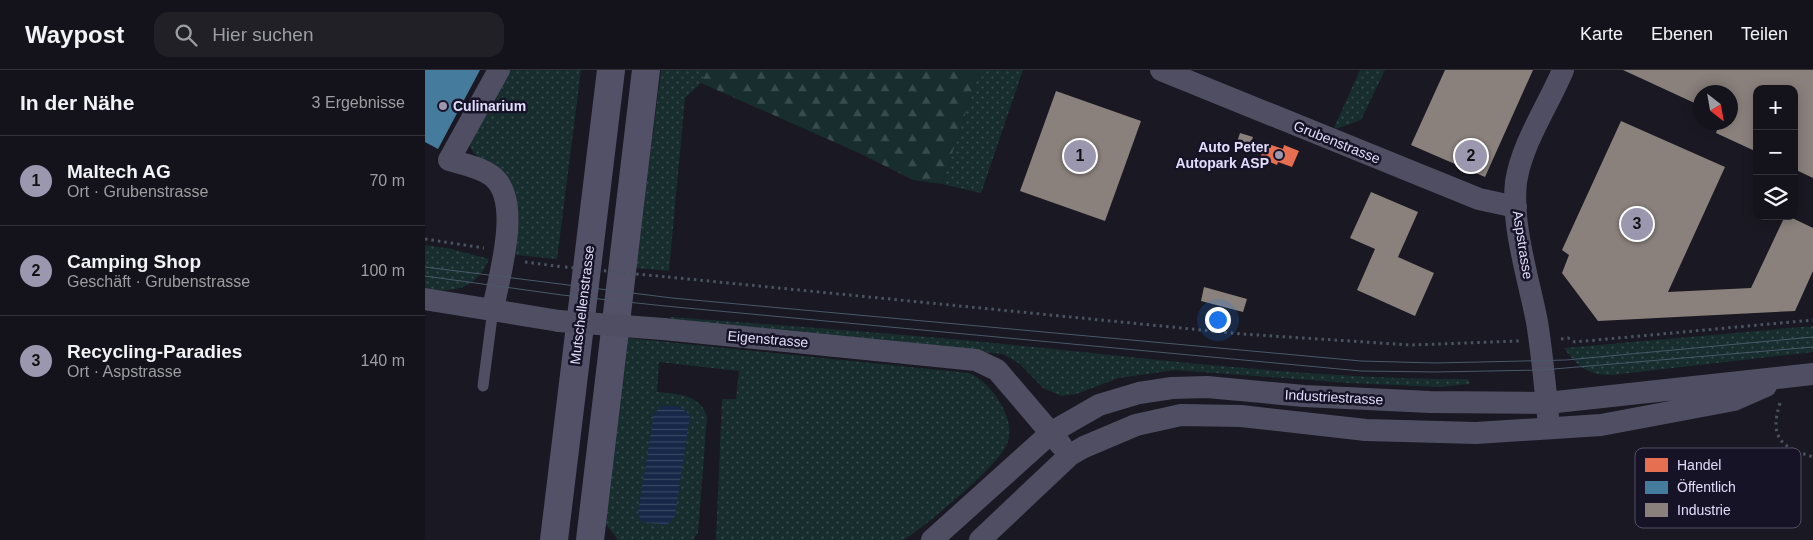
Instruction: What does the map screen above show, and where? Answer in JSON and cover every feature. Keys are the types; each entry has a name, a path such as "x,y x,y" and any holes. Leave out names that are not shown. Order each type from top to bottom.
{"main road":[{"name":"Mutschellenstrasse","path":"554,540 611,70"},
{"path":"590,540 646,70"}],"street":[{"path":"493,309 503,255 508,211 503,190 498,182 483,171 449,160 499,70"},
{"name":"Grubenstrasse","path":"1161,70 1479,200 1516,207"},
{"name":"Aspstrasse","path":"1549,428 1537,324 1516,207 1516,183 1521,160 1563,70"},
{"name":"Eigenstrasse","path":"425,299 559,321 663,329 976,360 997,370 1070,455"},
{"name":"Industriestrasse","path":"933,540 1052,432 1099,405 1139,393 1172,388 1207,387 1304,396 1430,402 1547,403 1813,374"},
{"name":"Industriestrasse","path":"980,540 1070,455 1136,425 1181,415 1241,416 1366,430 1476,433 1601,425 1734,400 1786,378"}],"lane":[{"path":"483,386 493,309"}],"path":[{"path":"425,239 489,248 517,261 565,267 1242,334 1411,345 1512,342"},
{"path":"1561,339 1568,338 1575,342 1813,320"},
{"path":"1786,378 1775,418 1777,435 1785,446 1790,448"},
{"path":"1801,452 1813,457"}],"green space":[{"path":"504,70 581,70 557,259 516,255 519,220 516,197 512,186 497,169 477,156 469,144"},
{"path":"661,70 708,70 701,83 685,98 669,271 636,268"},
{"path":"708,70 980,70 942,184 913,180 859,153 701,83"},
{"path":"980,70 1023,70 981,193 942,184"},
{"path":"1360,70 1385,70 1361,120 1333,130"},
{"path":"425,245 452,249 489,259 478,277 463,287 446,290 425,290"},
{"path":"670,317 1035,347 1305,373 1468,379 1470,384 1439,387 1349,383 1175,370 1119,378 1076,394 1062,396 1043,388 1020,364 1003,354 670,320"},
{"path":"1813,326 1813,352 1612,375 1597,374 1584,369 1564,348"},
{"path":"628,338 969,373 986,384 999,401 1008,422 1009,438 1001,454 976,481 943,510 903,540 716,540 722,399 736,399 739,371 659,362 657,392 680,395 694,400 704,409 707,417 698,533 693,540 618,540 605,523"}],"water":[{"path":"661,406 679,406 690,415 675,516 667,525 641,522 638,512 654,414"}],"building: Handel":[{"name":"Auto Peter Autopark ASP","path":"1266,143 1283,149 1284,145 1299,151 1292,167 1278,162 1277,165 1260,158"}],"building: Öffentlich":[{"name":"Culinarium","path":"425,70 480,70 438,149 425,142"}],"building: Industrie":[{"path":"1445,70 1533,70 1485,177 1411,145"},
{"path":"1623,70 1813,70 1813,178 1798,171 1798,85 1753,85 1753,150 1716,133 1717,130 1738,130 1738,85 1693,85 1693,102"},
{"path":"1056,91 1141,121 1105,221 1020,191"},
{"path":"1621,121 1725,167 1668,292 1751,288 1783,220 1796,220 1813,228 1813,271 1795,311 1598,321 1562,273 1569,255 1562,250"},
{"path":"1240,133 1253,137 1249,149 1236,145"},
{"path":"1371,192 1418,212 1398,257 1434,273 1415,316 1357,290 1375,249 1350,238"},
{"path":"1204,287 1247,299 1243,312 1201,301"}],"tram line":[{"path":"425,267 672,298 1361,361 1435,363 1566,360 1813,337"},
{"path":"425,276 562,295 665,306 1361,371 1542,370 1813,347"}],"place":[{"name":"Culinarium","path":"443,106"},
{"name":"Auto Peter Autopark ASP","path":"1279,155"},
{"name":"Maltech AG","path":"1080,156"},
{"name":"Camping Shop","path":"1471,156"},
{"name":"Recycling-Paradies","path":"1637,224"}]}
